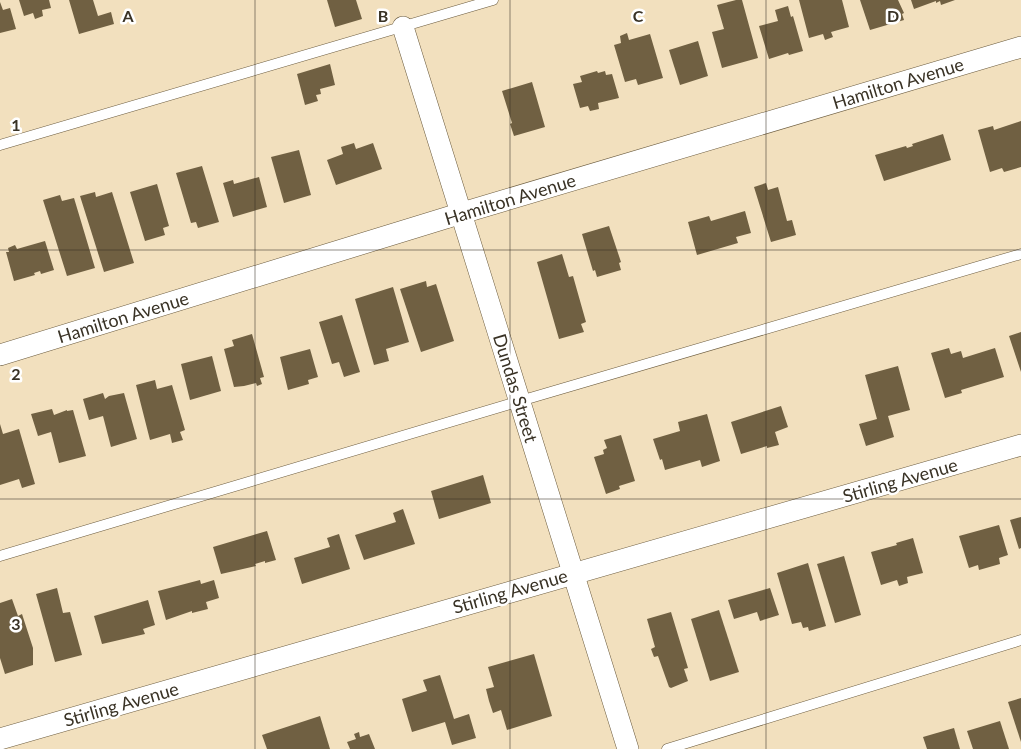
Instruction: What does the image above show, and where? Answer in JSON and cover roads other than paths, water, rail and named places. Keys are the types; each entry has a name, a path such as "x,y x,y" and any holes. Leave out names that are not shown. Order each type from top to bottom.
{"street":[{"name":"Dundas Street","path":"404,27 628,749"},
{"name":"Hamilton Avenue","path":"0,355 462,212 1021,47"},
{"name":"Stirling Avenue","path":"2,739 1021,445"}],"lane":[{"path":"0,145 493,0"},
{"path":"0,556 1021,254"},
{"path":"667,749 1021,640"}]}
